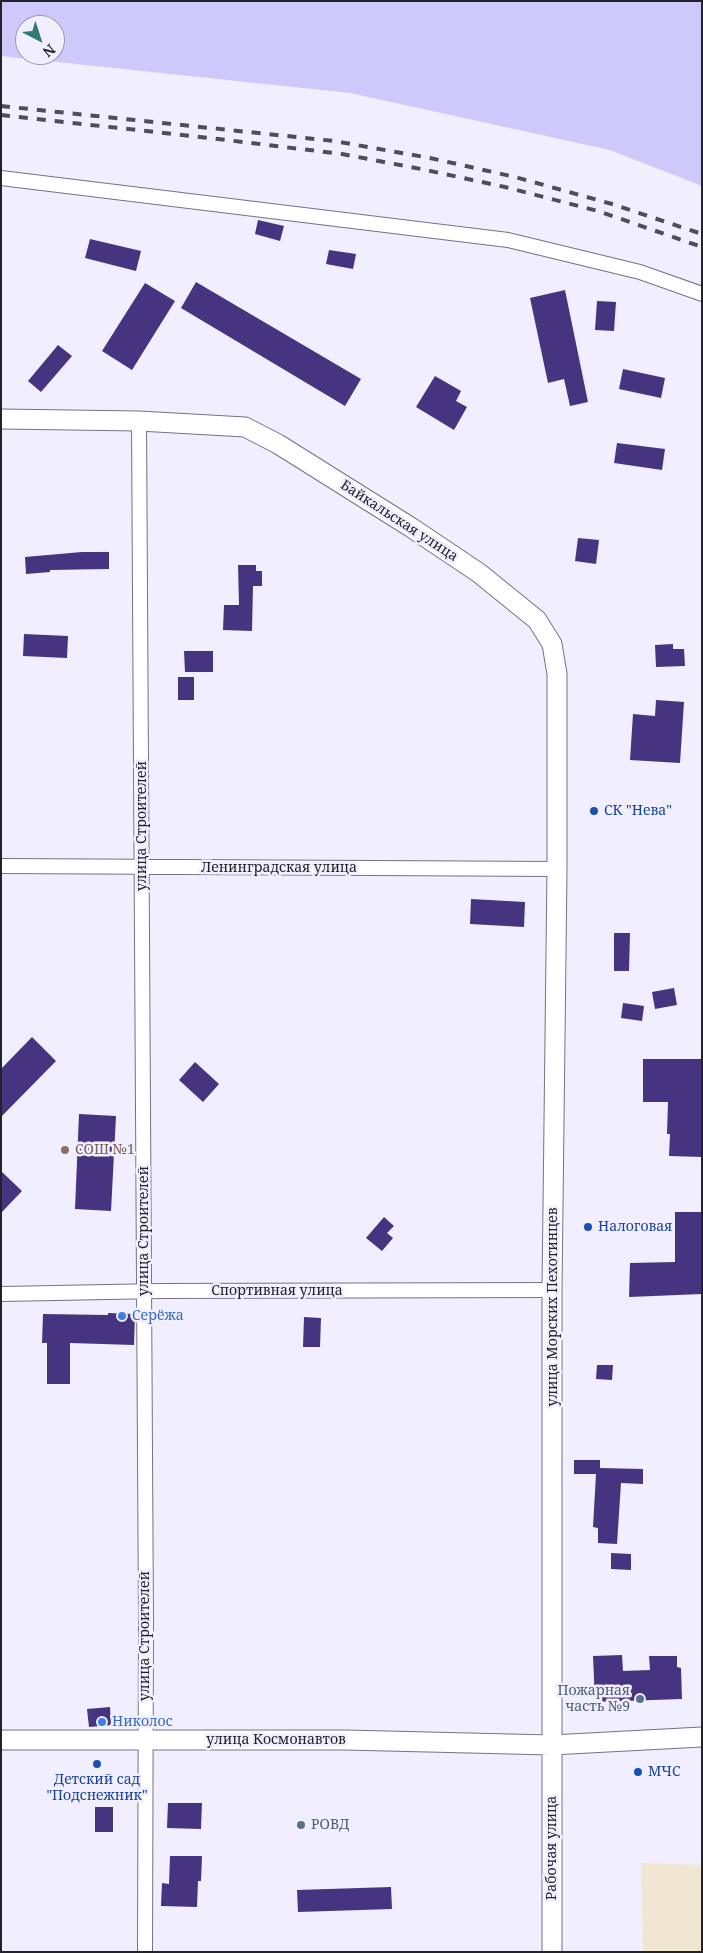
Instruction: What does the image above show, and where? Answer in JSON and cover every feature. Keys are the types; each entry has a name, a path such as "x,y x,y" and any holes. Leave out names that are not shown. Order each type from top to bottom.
{"street":[{"path":"1,178 508,240 640,272 702,294"},
{"name":"Байкальская улица","path":"1,419 139,421 245,427 278,444 479,573 537,620 552,644 556,674 558,869"},
{"name":"улица Строителей","path":"139,421 145,1291 145,1952"},
{"name":"Ленинградская улица","path":"1,866 558,869"},
{"name":"улица Морских Пехотинцев","path":"551,1745 552,1290 558,869"},
{"name":"Спортивная улица","path":"1,1294 145,1291 552,1290"},
{"name":"улица Космонавтов","path":"1,1740 336,1740 551,1745 702,1737"},
{"name":"Рабочая улица","path":"551,1745 552,1952"}],"shaded area":[{"path":"1,1 702,1 702,186 610,150 350,93 65,63 65,15 15,15 15,57 1,56"},
{"path":"641,1863 702,1865 702,1952 643,1952"}],"building":[{"path":"258,220 284,226 280,241 255,234"},
{"path":"90,239 141,251 136,271 85,258"},
{"path":"329,250 356,254 353,269 326,264"},
{"path":"196,282 361,379 345,406 181,308"},
{"path":"145,283 175,301 132,370 102,351"},
{"path":"565,290 588,402 570,406 564,379 548,383 530,298"},
{"path":"597,301 616,302 614,331 595,330"},
{"path":"58,345 72,356 41,392 28,381"},
{"path":"623,369 665,378 661,398 619,389"},
{"path":"435,376 461,391 456,401 467,407 454,430 416,407"},
{"path":"617,443 665,449 662,470 614,463"},
{"path":"578,538 599,540 596,564 575,561"},
{"path":"82,552 109,552 109,569 50,570 50,572 26,574 25,557"},
{"path":"238,565 256,565 256,571 262,571 262,586 253,586 252,631 223,630 224,605 239,605"},
{"path":"24,634 68,636 67,658 23,656"},
{"path":"673,644 673,649 684,649 685,666 656,667 655,645"},
{"path":"184,651 213,651 213,672 185,672"},
{"path":"178,677 194,677 194,700 178,700"},
{"path":"656,700 684,702 680,763 630,760 633,714 655,716"},
{"path":"471,899 525,902 524,927 470,924"},
{"path":"614,933 630,933 629,971 614,971"},
{"path":"674,988 677,1005 655,1009 652,992"},
{"path":"623,1003 644,1006 642,1021 621,1018"},
{"path":"32,1037 56,1061 1,1117 1,1069"},
{"path":"643,1059 702,1059 702,1157 669,1156 670,1134 667,1134 668,1102 643,1102"},
{"path":"195,1062 219,1084 203,1102 179,1080"},
{"path":"79,1114 116,1116 111,1211 75,1209"},
{"path":"1,1171 22,1191 1,1213"},
{"path":"675,1212 702,1212 702,1294 629,1297 630,1263 675,1262"},
{"path":"384,1217 394,1226 387,1233 393,1238 382,1251 366,1238"},
{"path":"108,1313 135,1314 134,1345 70,1343 70,1384 47,1384 47,1343 42,1343 43,1314 108,1315"},
{"path":"304,1317 321,1318 320,1347 303,1347"},
{"path":"597,1365 613,1365 612,1380 596,1379"},
{"path":"574,1460 600,1460 600,1468 643,1469 643,1484 621,1483 617,1544 598,1543 598,1528 593,1527 596,1474 574,1474"},
{"path":"611,1553 631,1554 631,1570 611,1569"},
{"path":"622,1655 623,1671 650,1670 649,1656 677,1656 677,1667 681,1668 682,1699 595,1702 593,1656"},
{"path":"110,1707 111,1725 89,1727 87,1709"},
{"path":"168,1803 202,1803 201,1829 167,1828"},
{"path":"95,1807 113,1807 113,1832 95,1832"},
{"path":"170,1856 202,1856 201,1881 198,1881 197,1907 161,1906 162,1883 169,1884"},
{"path":"391,1887 392,1909 298,1912 297,1890"}],"railway":[{"path":"1,106 334,141 430,158 515,177 612,204 702,234"},
{"path":"1,115 342,154 505,187 598,211 702,247"}],"place":[{"name":"СК \"Нева\"","path":"594,811"},
{"name":"СОШ №1","path":"65,1150"},
{"name":"Налоговая","path":"588,1227"},
{"name":"Серёжа","path":"122,1316"},
{"name":"Пожарная часть №9","path":"640,1699"},
{"name":"Николос","path":"102,1722"},
{"name":"Детский сад \"Подснежник\"","path":"97,1764"},
{"name":"МЧС","path":"638,1772"},
{"name":"РОВД","path":"301,1825"}]}
